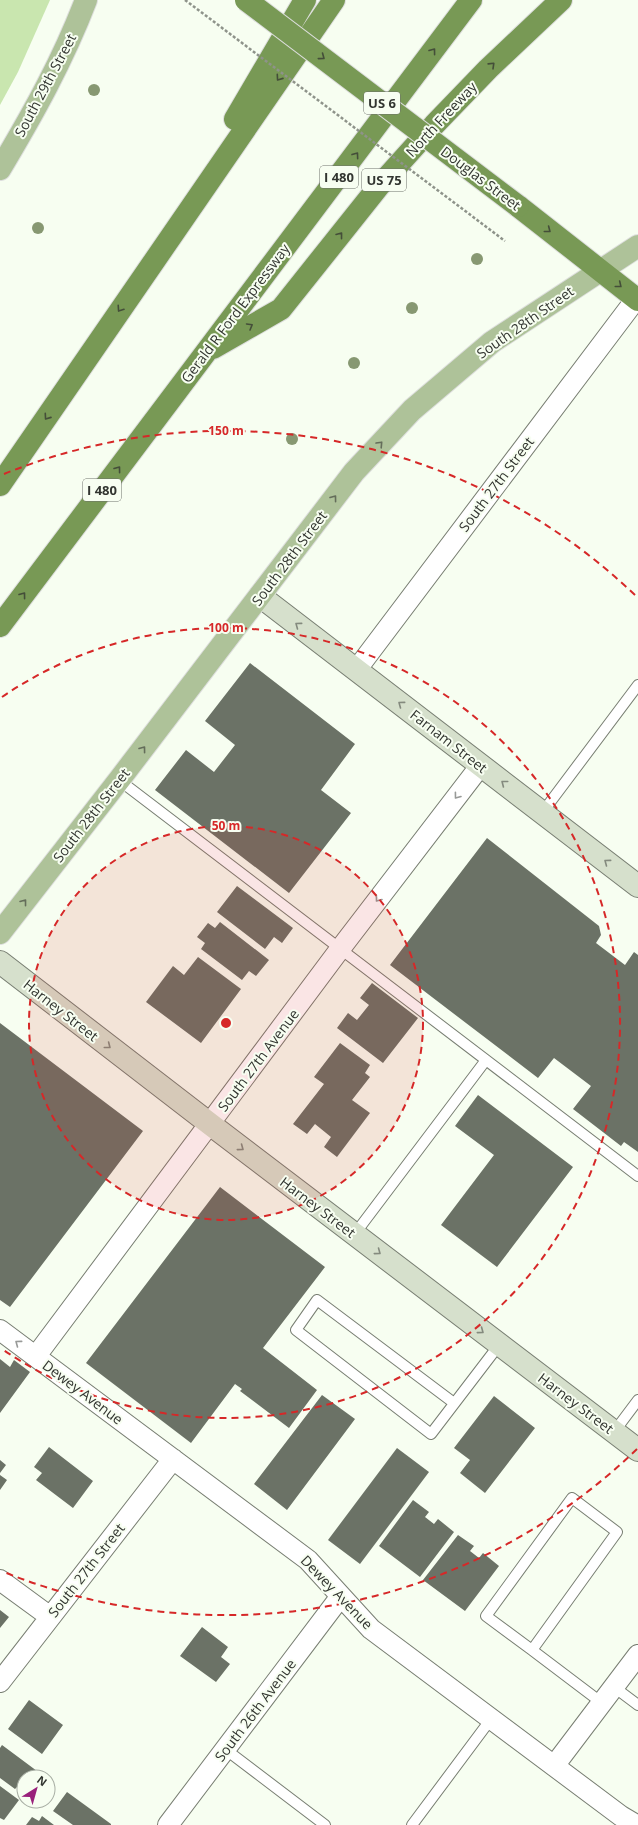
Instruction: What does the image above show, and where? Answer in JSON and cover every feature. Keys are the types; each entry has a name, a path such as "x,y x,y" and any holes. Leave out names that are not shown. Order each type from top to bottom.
{"highway":[{"name":"Douglas Street","path":"246,0 518,206 637,299"},
{"path":"142,277 305,0"},
{"path":"0,485 334,0"},
{"name":"Gerald R Ford Expressway","path":"0,626 471,0"},
{"name":"North Freeway","path":"205,353 281,309 379,186 434,125 488,69 561,0"}],"main road":[{"name":"South 29th Street","path":"0,169 37,106 73,35 86,0"},
{"name":"South 28th Street","path":"0,933 354,472 412,410 492,342 564,295 600,269 638,246"},
{"name":"Farnam Street","path":"260,596 638,886"},
{"name":"Harney Street","path":"0,962 354,1235 638,1450"}],"street":[{"name":"South 27th Street","path":"357,670 637,299"},
{"name":"South 27th Avenue","path":"36,1356 340,949 481,765"},
{"name":"Dewey Avenue","path":"0,1330 308,1560 371,1629 620,1816 636,1825"},
{"name":"South 27th Street","path":"0,1682 49,1616 173,1459"},
{"path":"0,1580 49,1616"},
{"name":"South 26th Avenue","path":"168,1825 341,1596"},
{"path":"554,1766 638,1655"}],"lane":[{"path":"542,813 638,686"},
{"path":"119,780 638,1176"},
{"path":"354,1235 486,1060"},
{"path":"454,1403 317,1300 296,1330 431,1434 499,1344"},
{"path":"614,1432 638,1400"},
{"path":"532,1650 617,1532 572,1498 486,1616 602,1703"},
{"path":"614,1686 638,1705"},
{"path":"412,1825 491,1719"},
{"path":"225,1750 325,1825"}],"path":[{"path":"185,0 505,241"}],"green space":[{"path":"0,0 50,0 18,72 0,105"}],"building":[{"path":"250,663 355,744 321,790 351,813 289,893 155,790 186,750 214,772 235,745 205,721"},
{"path":"487,838 599,926 601,935 596,943 625,965 634,952 638,955 638,1152 624,1142 621,1146 573,1109 591,1086 554,1058 538,1078 390,965"},
{"path":"237,886 293,928 282,943 274,937 265,949 217,912"},
{"path":"220,922 269,960 256,976 249,971 242,980 201,949 205,943 197,937 208,923 215,928"},
{"path":"198,957 241,989 201,1043 146,1002 173,966 184,975"},
{"path":"372,983 418,1018 383,1063 337,1028 348,1013 357,1020 369,1005 360,998"},
{"path":"0,1023 143,1131 10,1307 0,1300"},
{"path":"340,1043 370,1065 365,1073 370,1077 352,1100 370,1113 337,1157 324,1147 331,1137 315,1124 307,1134 293,1124 324,1084 314,1077"},
{"path":"478,1095 573,1167 497,1267 441,1225 494,1155 455,1126"},
{"path":"220,1187 325,1267 263,1348 317,1390 289,1428 240,1391 242,1389 235,1384 191,1443 86,1363"},
{"path":"0,1359 10,1367 14,1360 30,1372 0,1413"},
{"path":"322,1395 355,1419 287,1510 254,1484"},
{"path":"494,1396 535,1428 485,1493 460,1473 470,1460 454,1448"},
{"path":"49,1447 93,1481 73,1508 36,1480 42,1473 34,1467"},
{"path":"397,1448 429,1472 360,1564 328,1540"},
{"path":"0,1460 6,1465 0,1473"},
{"path":"0,1475 7,1480 0,1490"},
{"path":"413,1500 429,1512 425,1517 434,1524 438,1519 454,1532 420,1577 379,1546"},
{"path":"458,1535 474,1546 470,1551 479,1558 483,1553 499,1566 465,1611 423,1580"},
{"path":"0,1610 9,1617 0,1628"},
{"path":"202,1627 228,1647 221,1657 230,1664 216,1682 180,1656"},
{"path":"29,1700 63,1725 42,1754 8,1729"},
{"path":"2,1745 34,1769 16,1769 15,1789 0,1778 0,1748"},
{"path":"0,1786 16,1798 16,1804 4,1820 0,1818"},
{"path":"67,1792 111,1825 73,1825 53,1811 56,1809"},
{"path":"42,1816 54,1825 26,1825 32,1817 39,1821"}]}
